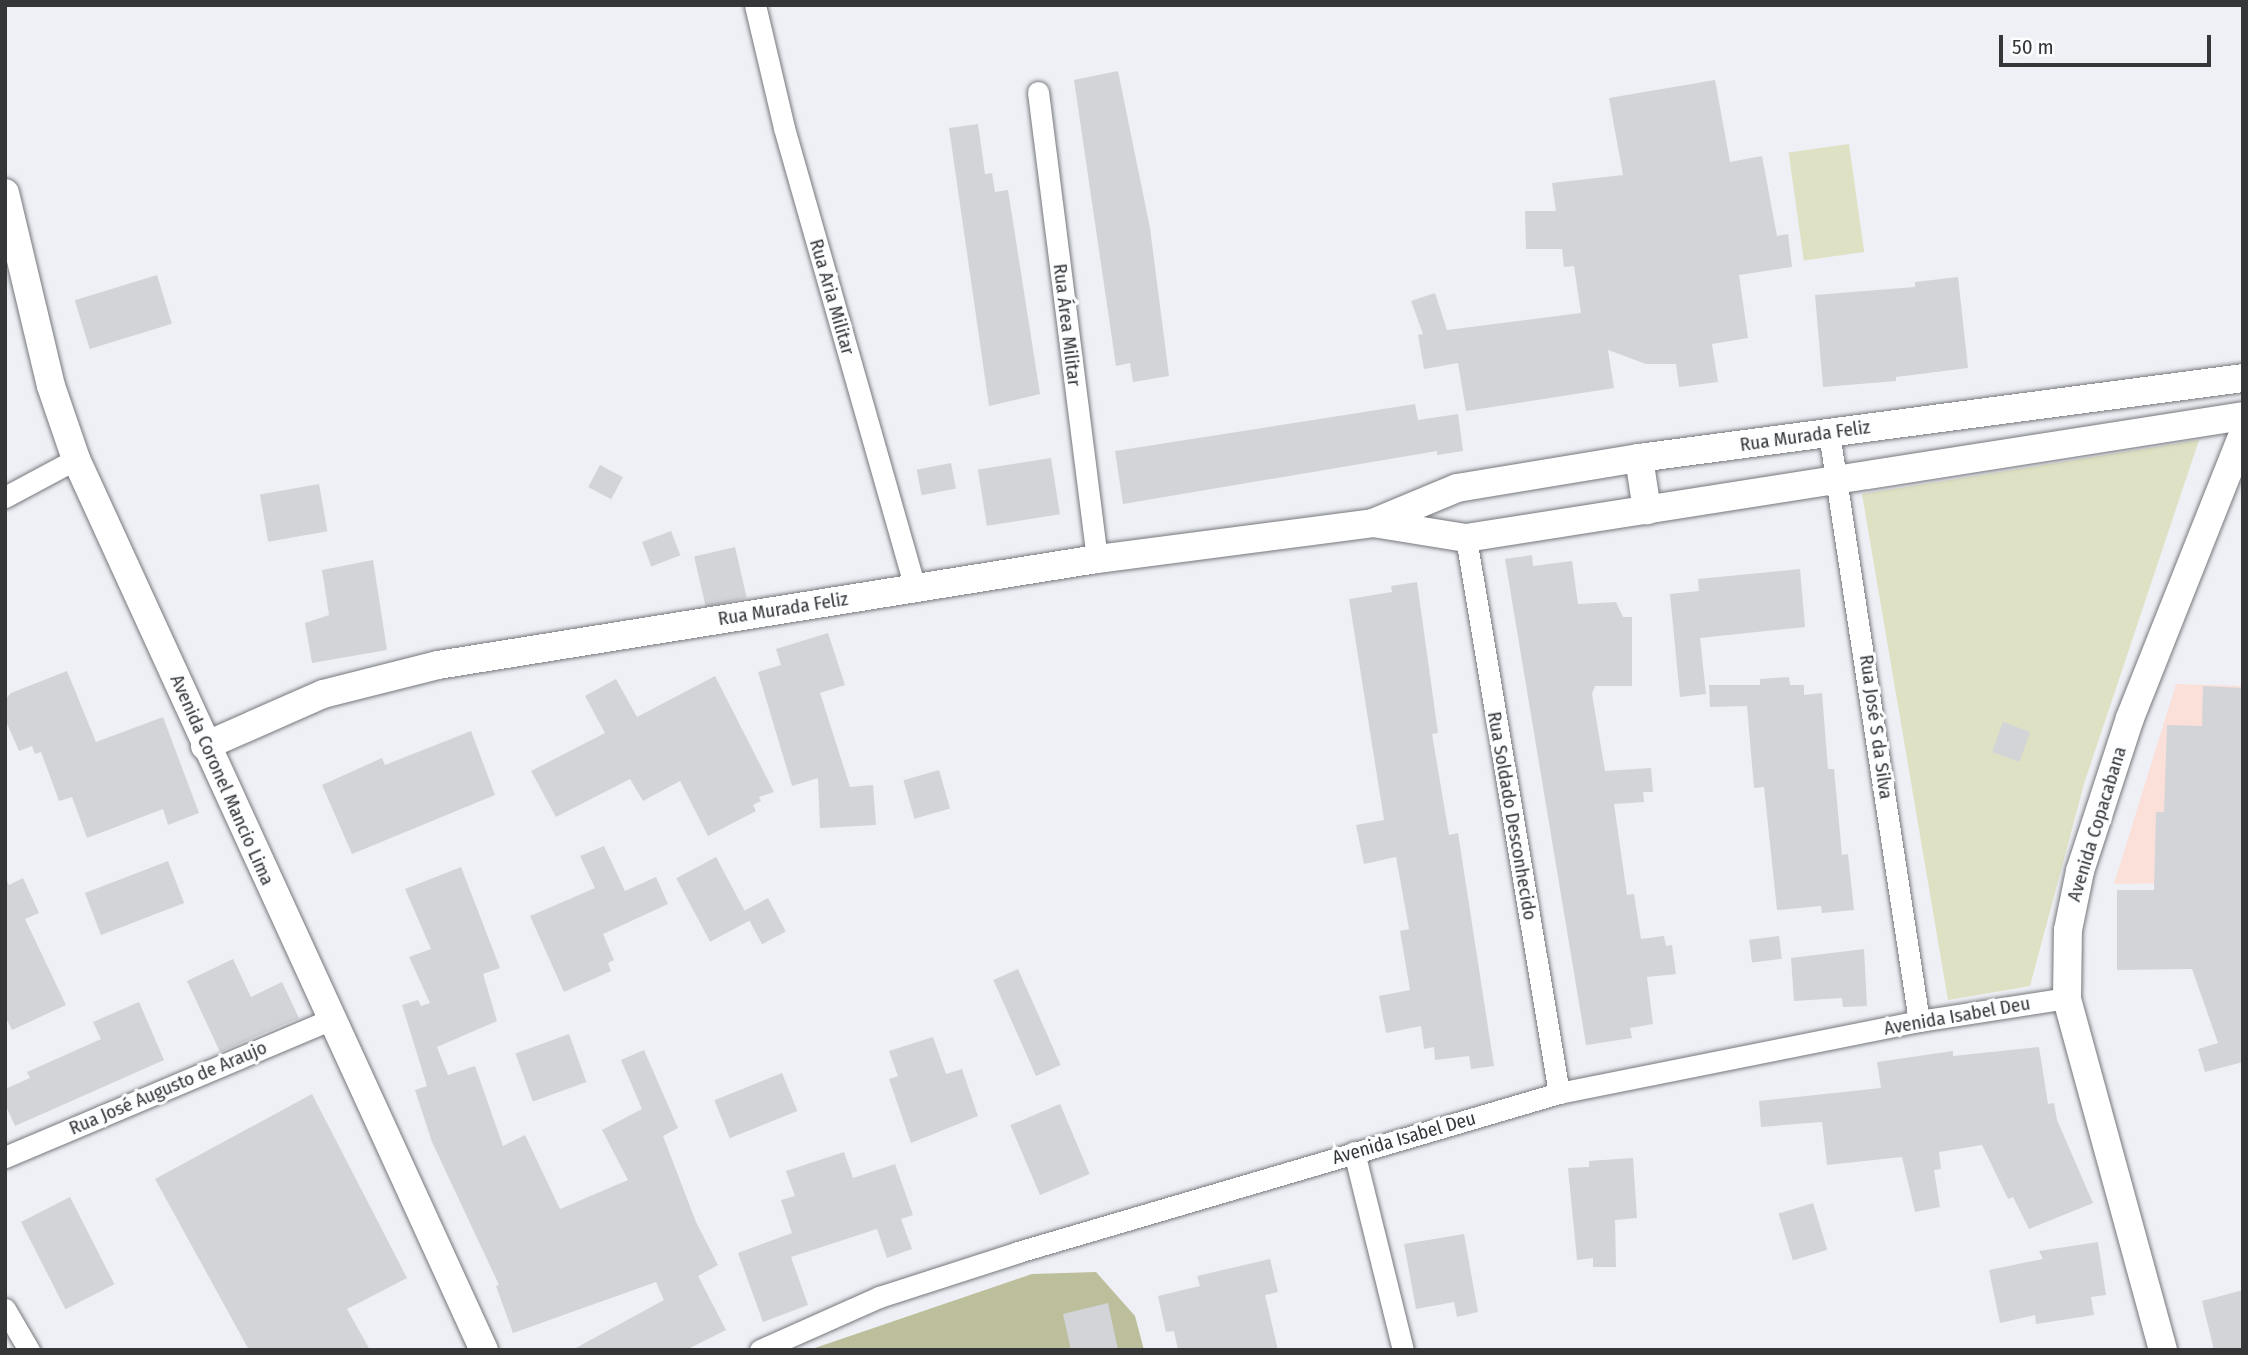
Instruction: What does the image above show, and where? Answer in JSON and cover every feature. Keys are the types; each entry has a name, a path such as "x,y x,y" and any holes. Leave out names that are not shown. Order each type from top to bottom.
{"street":[{"name":"Rua Aria Militar","path":"755,5 785,128 915,588"},
{"name":"Rua Área Militar","path":"1038,92 1097,559"},
{"name":"Avenida Coronel Mancio Lima","path":"5,194 51,386 76,459 205,746 484,1350"},
{"name":"Rua Murada Feliz","path":"205,746 281,709 374,678 1097,559 1373,523 1457,488 1639,458 2243,378"},
{"name":"Rua Murada Feliz","path":"1373,523 1466,538 1840,482 2243,416"},
{"name":"Rua José S da Silva","path":"1829,433 1840,482 1919,1021"},
{"name":"Avenida Copacabana","path":"2163,1350 2067,998 2067,930 2080,871 2130,718 2243,434"},
{"path":"1639,458 1647,510"},
{"path":"5,497 76,459"},
{"name":"Rua Soldado Desconhecido","path":"1466,538 1559,1093"},
{"name":"Avenida Isabel Deu","path":"760,1350 879,1297 1354,1152 1559,1093 1919,1021 2067,998"},
{"name":"Rua José Augusto de Araujo","path":"5,1157 331,1019"},
{"path":"1354,1152 1403,1350"},
{"path":"5,1309 29,1350"}],"shaded area":[{"path":"2176,684 2243,686 2243,882 2114,884"}],"green space":[{"path":"1849,144 1864,252 1804,260 1789,152"},
{"path":"2199,440 2084,784 2030,986 1948,1000 1862,494"},
{"path":"1096,1272 1135,1316 1144,1350 809,1350 1032,1274"}],"building":[{"path":"1118,71 1150,228 1169,376 1133,382 1130,363 1116,366 1074,80"},
{"path":"1715,80 1730,162 1762,156 1777,236 1788,234 1792,267 1739,275 1748,338 1712,344 1718,382 1679,387 1676,364 1646,364 1608,350 1614,388 1466,411 1458,363 1424,369 1418,335 1423,334 1411,301 1435,293 1447,330 1581,313 1574,266 1564,267 1562,249 1526,249 1525,211 1556,211 1552,183 1623,175 1609,98"},
{"path":"978,124 985,174 992,173 995,192 1008,190 1040,394 989,406 949,128"},
{"path":"157,275 172,324 90,349 75,300"},
{"path":"1958,277 1968,368 1896,377 1896,381 1823,387 1815,295 1915,287 1915,282"},
{"path":"1415,404 1418,420 1458,414 1463,451 1437,455 1437,451 1123,504 1115,451"},
{"path":"1051,458 1060,514 987,526 978,470"},
{"path":"951,463 956,489 922,495 917,470"},
{"path":"600,465 623,477 611,499 588,487"},
{"path":"319,484 327,531 268,542 260,494"},
{"path":"671,531 680,555 651,566 642,542"},
{"path":"735,547 747,598 706,607 694,556"},
{"path":"1532,555 1533,566 1572,561 1578,604 1616,602 1623,617 1632,617 1632,686 1595,686 1592,694 1605,771 1651,768 1653,792 1643,792 1644,802 1614,804 1627,895 1634,894 1641,939 1664,936 1666,946 1672,945 1676,974 1647,977 1653,1024 1630,1028 1632,1038 1586,1045 1505,559"},
{"path":"373,560 387,650 312,663 305,623 329,615 322,570"},
{"path":"1800,569 1805,627 1700,638 1706,694 1680,697 1670,594 1699,591 1698,579"},
{"path":"1417,582 1438,733 1432,734 1449,835 1458,833 1494,1066 1471,1069 1469,1056 1435,1060 1434,1047 1424,1049 1421,1026 1386,1033 1379,996 1410,990 1400,931 1409,929 1396,857 1364,864 1356,825 1384,820 1349,599 1392,592 1391,586"},
{"path":"828,633 845,685 820,693 850,787 873,785 876,825 820,828 818,778 792,786 758,672 781,665 776,649"},
{"path":"67,671 96,742 163,717 199,813 168,825 163,809 87,838 72,797 59,801 41,752 35,754 32,746 19,751 5,719 5,700 11,693"},
{"path":"715,676 774,792 759,797 761,801 753,805 756,811 708,836 680,781 643,801 630,779 556,817 531,771 605,733 585,696 616,679 637,717"},
{"path":"1789,677 1790,685 1804,685 1804,695 1822,693 1828,769 1834,769 1842,855 1848,854 1854,910 1822,913 1821,906 1777,910 1764,787 1754,788 1747,706 1710,707 1709,685 1760,685 1760,679"},
{"path":"2203,686 2243,688 2243,1062 2205,1072 2198,1049 2218,1043 2192,969 2117,970 2117,890 2154,890 2156,812 2164,812 2167,725 2202,726"},
{"path":"2003,722 2030,732 2019,762 1992,752"},
{"path":"471,731 495,795 352,854 322,785 382,758 385,765"},
{"path":"939,770 950,808 914,819 903,780"},
{"path":"604,846 625,891 656,877 668,904 603,934 614,960 608,963 611,971 564,992 530,916 595,888 580,856"},
{"path":"716,857 750,921 710,942 676,878"},
{"path":"168,861 184,903 101,935 85,893"},
{"path":"461,867 500,968 483,974 497,1021 437,1047 448,1075 475,1066 503,1146 525,1135 560,1209 628,1180 602,1130 642,1109 621,1060 644,1050 678,1128 663,1136 696,1222 718,1265 698,1276 726,1330 686,1350 572,1350 664,1300 656,1282 513,1333 496,1286 499,1285 432,1142 415,1090 427,1086 402,1005 418,1000 421,1006 430,1003 409,957 431,949 405,889"},
{"path":"5,876 9,885 23,878 39,913 25,919 66,1005 12,1030 5,1016"},
{"path":"768,898 786,932 762,944 744,911"},
{"path":"1779,936 1782,959 1752,962 1749,940"},
{"path":"1864,949 1867,1006 1843,1007 1842,998 1794,1001 1791,958"},
{"path":"233,959 251,997 282,982 299,1018 220,1052 187,981"},
{"path":"1018,969 1061,1065 1036,1076 993,980"},
{"path":"139,1002 164,1060 15,1126 5,1104 5,1089 30,1078 27,1072 101,1039 93,1022"},
{"path":"569,1034 586,1082 533,1101 515,1053"},
{"path":"933,1037 946,1074 962,1069 978,1116 911,1143 889,1079 898,1076 889,1051"},
{"path":"2039,1047 2048,1104 2054,1103 2057,1120 2093,1203 2029,1229 2013,1197 2008,1199 1982,1145 1939,1152 1941,1169 1934,1170 1940,1207 1915,1212 1902,1157 1827,1165 1822,1122 1761,1127 1759,1101 1881,1088 1877,1062 1953,1051 1953,1056"},
{"path":"782,1073 797,1111 730,1138 714,1100"},
{"path":"312,1094 407,1278 347,1309 370,1350 249,1350 155,1179"},
{"path":"1060,1104 1090,1174 1040,1195 1010,1125"},
{"path":"844,1152 853,1178 895,1164 913,1215 901,1219 912,1249 887,1258 877,1229 791,1257 808,1305 763,1322 738,1253 792,1233 781,1200 795,1196 786,1171"},
{"path":"1633,1158 1637,1218 1615,1220 1616,1267 1593,1267 1593,1258 1577,1260 1568,1168 1589,1167 1589,1161"},
{"path":"70,1197 114,1284 65,1309 21,1222"},
{"path":"1813,1203 1827,1250 1793,1260 1779,1214"},
{"path":"1464,1234 1478,1312 1457,1317 1454,1302 1416,1309 1404,1244"},
{"path":"2098,1242 2106,1295 2091,1297 2094,1315 2036,1324 2035,1315 2000,1323 1989,1270 2043,1259 2039,1251"},
{"path":"1270,1259 1278,1292 1265,1295 1278,1350 1178,1350 1174,1331 1166,1332 1158,1296 1200,1286 1197,1276"},
{"path":"2243,1290 2243,1350 2214,1350 2202,1301"},
{"path":"1108,1303 1118,1350 1071,1350 1063,1314"}]}
